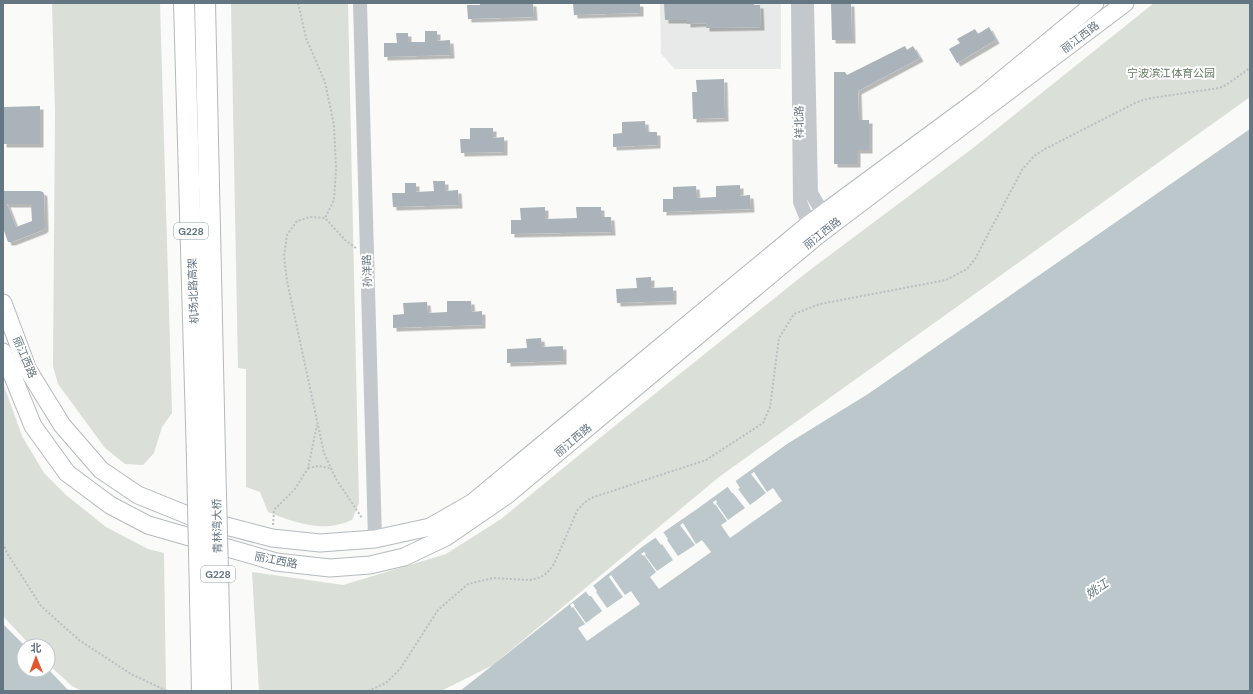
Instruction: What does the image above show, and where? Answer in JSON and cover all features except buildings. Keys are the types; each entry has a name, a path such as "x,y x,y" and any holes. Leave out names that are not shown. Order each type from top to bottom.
{"highway":[{"name":"机场北路高架","path":"184,3 206,458"},
{"name":"机场北路高架","path":"205,3 206,458"},
{"name":"青林湾大桥","path":"202,691 206,458"},
{"name":"青林湾大桥","path":"206,458 221,691"}],"main road":[{"name":"丽江西路","path":"3,303 28,370 62,426 101,470 138,495 188,515 230,528 272,538 320,543 375,539 430,527 472,503 980,98 1095,3"},
{"name":"丽江西路","path":"828,218 1125,3"},
{"name":"丽江西路","path":"3,352 33,426 67,473 110,505 148,525 276,562 330,568 370,565 404,557 446,537 506,495 813,230"}],"street":[{"name":"孙洋路","path":"360,3 375,539"},
{"name":"祥北路","path":"798,3 800,202 813,230"},
{"name":"祥北路","path":"807,3 811,193 828,218"}],"path":[{"path":"298,3 306,38 325,82 334,125 336,168 334,200 325,218"},
{"path":"368,691 386,683 400,669 438,610 468,584 493,578 530,580 541,577 547,573 554,564 577,511 591,498 706,460 763,423 770,407 779,338 794,314 820,304 946,280 953,277 967,269 975,259 1022,170 1034,156 1135,103 1152,98 1219,88 1226,85 1250,68"},
{"path":"367,253 357,250 345,240 325,218 310,217 297,221 287,236 284,256 287,281 324,452 336,479 375,539"},
{"path":"272,538 274,510 295,488 308,468 317,424"},
{"path":"308,468 318,466 331,468"},
{"path":"3,543 7,553 41,606 79,640 130,674 167,691"}],"shaded area":[{"path":"660,3 781,3 781,69 675,69 661,54"}],"green space":[{"path":"52,3 160,3 172,413 162,427 154,453 143,465 125,464 105,448 58,384 53,366 55,113"},
{"path":"231,3 348,3 359,503 352,520 338,525 311,525 293,521 268,512 260,492 246,487 246,369 238,368"},
{"name":"宁波滨江体育公园","path":"1154,3 1250,3 1250,97 719,477 493,665 441,691 259,691 252,572 343,585 446,554 501,519 806,273 973,148"},
{"path":"3,383 22,436 44,473 66,495 106,527 148,549 164,553 166,691 82,691 72,686 56,671 56,638 24,638 3,616"}],"water":[{"name":"姚江","path":"1250,129 1250,691 460,691 642,547 787,444 868,394"},
{"path":"3,624 17,638 16,678 56,677 67,689 72,691 3,691"}],"pier":[{"path":"754,472 767,492 773,488 782,501 730,538 721,525 727,521 713,502 716,500 716,503 728,520 745,508 727,486 735,480 740,488 738,489 750,505 766,493 751,474"},
{"path":"683,523 696,544 702,540 711,552 659,589 650,577 656,572 644,555 643,556 641,554 644,552 646,554 645,555 657,571 673,560 655,537 663,532 678,556 695,545 680,525"},
{"path":"611,575 625,595 631,591 640,604 587,641 578,628 585,624 570,605 573,603 586,623 602,611 584,589 592,584 607,608 623,597 609,577"}]}
